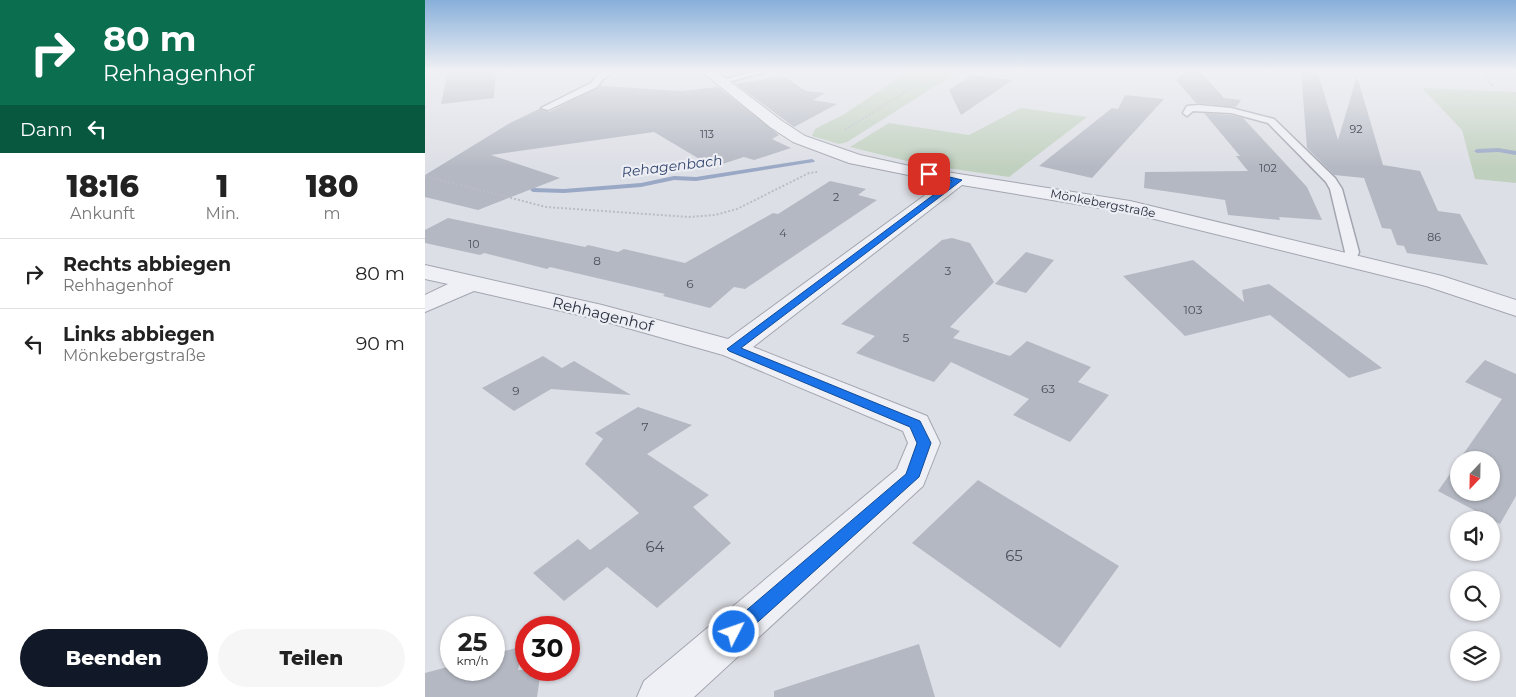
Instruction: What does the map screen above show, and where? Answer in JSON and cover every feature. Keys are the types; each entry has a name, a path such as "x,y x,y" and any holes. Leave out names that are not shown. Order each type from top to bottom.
{"street":[{"name":"Mönkebergstraße","path":"748,103 799,139 855,159 959,180 1100,200 1434,280 1516,308"},
{"path":"733,349 959,180"},
{"name":"Rehhagenhof","path":"425,272 602,313 733,349 916,424 924,443 911,477 660,697"},
{"path":"425,304 473,282"}],"lane":[{"path":"545,108 557,103"},
{"path":"1187,113 1190,108 1200,107 1260,117 1271,121 1331,180 1336,189 1352,252 1350,260"}],"path":[{"path":"819,147 889,103"},
{"path":"425,176 520,202 562,209 655,215 708,216 743,206 809,173 830,171 855,159"}],"green space":[{"path":"862,103 909,103 847,142 839,144 812,136 815,129 843,115"},
{"path":"1436,103 1516,103 1516,183 1475,179 1462,130"},
{"path":"1021,108 1087,117 1009,177 919,164 850,147 889,123 969,135"}],"building":[{"path":"568,103 738,103 779,135 772,139 791,148 754,160 744,157 713,167 654,132 491,155 560,178 478,210 425,197 425,175 510,123 539,109 549,112"},
{"path":"761,103 837,104 794,127"},
{"path":"955,103 980,103 961,115"},
{"path":"1121,103 1161,103 1092,178 1039,166 1112,108 1118,109"},
{"path":"1196,103 1239,103 1236,107"},
{"path":"1304,103 1327,103 1338,140 1349,103 1365,103 1383,165 1420,171 1438,211 1460,214 1488,265 1407,253 1404,246 1397,245 1391,229 1382,228 1364,178 1334,175 1307,148"},
{"path":"1204,113 1243,118 1307,187 1322,220 1279,217 1280,220 1228,215 1225,200 1144,188 1145,172 1248,171 1236,156 1240,156"},
{"path":"830,181 866,189 858,195 877,200 745,289 734,287 710,308 663,296 665,294 550,267 547,269 484,253 480,255 425,243 425,230 448,218 585,247 588,245 618,252 624,249 685,263 773,213 778,214"},
{"path":"952,238 970,243 994,282 950,327 960,331 953,338 1010,356 1027,341 1091,367 1078,382 1109,395 1070,442 1013,415 1029,399 951,362 934,382 856,353 875,336 841,324 942,240"},
{"path":"1026,252 1054,260 1026,293 995,284"},
{"path":"1193,260 1244,302 1242,290 1269,284 1382,368 1349,378 1270,315 1185,336 1123,276"},
{"path":"543,356 562,368 574,361 631,395 551,389 514,411 482,388"},
{"path":"1485,360 1516,374 1516,496 1500,524 1500,511 1476,511 1457,501 1500,501 1500,451 1465,451 1502,399 1465,382"},
{"path":"638,407 692,425 647,454 709,495 693,507 731,543 657,608 607,567 564,601 533,573 578,539 590,550 639,513 585,464 603,439 595,433"},
{"path":"1450,474 1450,497 1438,491"},
{"path":"978,480 1119,566 1060,648 912,543"},
{"path":"919,644 935,697 774,697 774,691"},
{"path":"515,648 515,681 539,681 537,697 425,697 425,673 440,669 440,681 505,681 505,651"}],"waterway":[{"name":"Rehagenbach","path":"1477,151 1498,150 1516,153"},
{"name":"Rehagenbach","path":"533,190 564,191 641,185 674,178 696,179 812,161"}],"route":[{"path":"734,632 911,477 924,443 916,424 733,349 959,180 929,174"}]}
